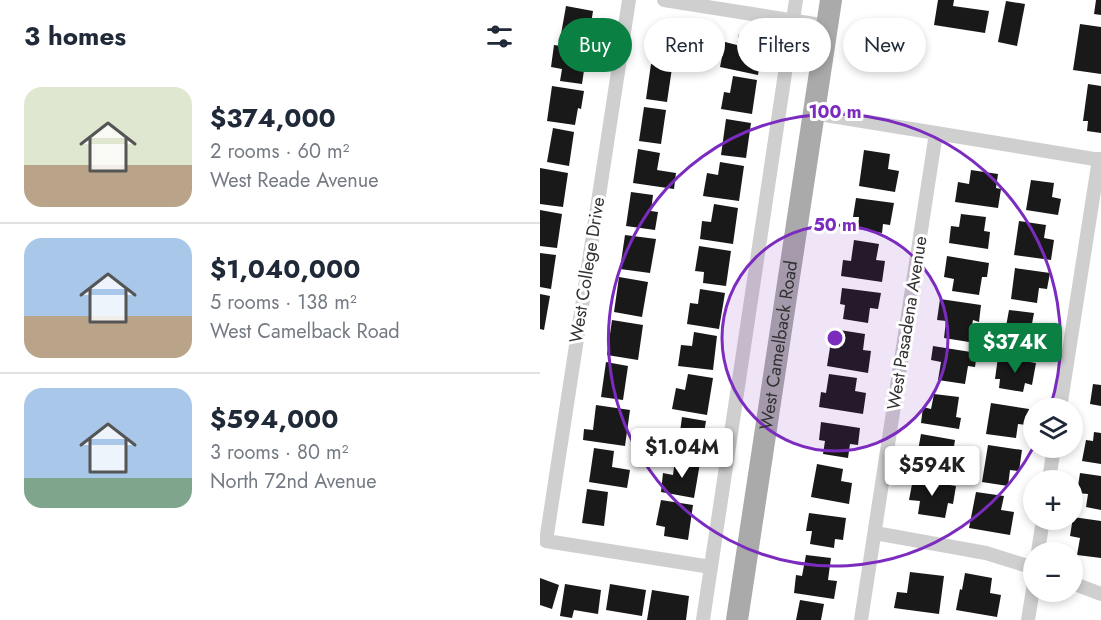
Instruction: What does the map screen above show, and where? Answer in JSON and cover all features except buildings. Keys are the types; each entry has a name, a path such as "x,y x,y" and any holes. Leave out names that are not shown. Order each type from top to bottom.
{"main road":[{"name":"West Camelback Road","path":"828,18 831,0"},
{"name":"West Camelback Road","path":"737,620 820,72"}],"street":[{"name":"West College Drive","path":"629,0 546,541 711,567"},
{"path":"664,0 775,18"},
{"name":"West Camelback Road","path":"794,18 796,0"},
{"name":"West Camelback Road","path":"703,620 786,72"},
{"path":"813,113 1100,159 1062,398"},
{"name":"West Pasadena Avenue","path":"861,620 936,134"},
{"path":"875,533 986,553 1023,565"},
{"path":"1083,587 1101,594"},
{"path":"1028,620 1031,602"}]}
